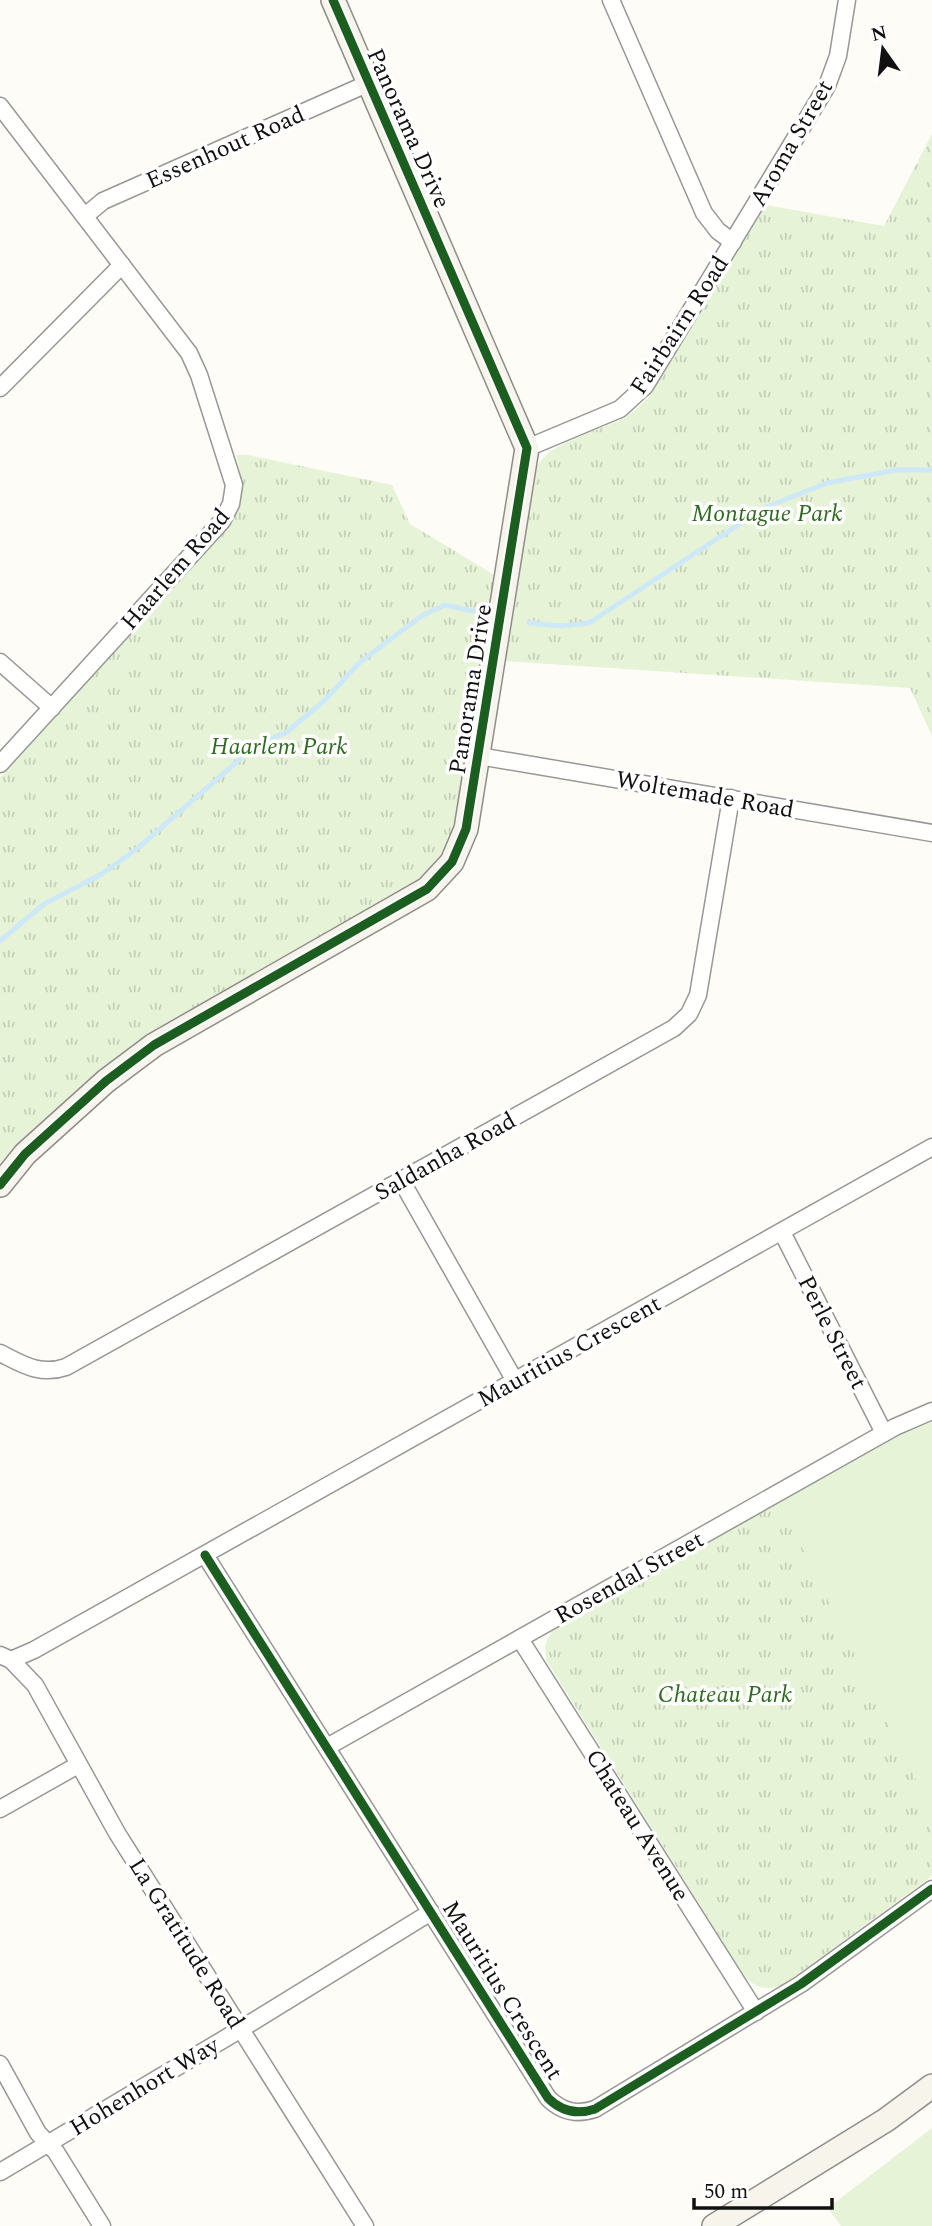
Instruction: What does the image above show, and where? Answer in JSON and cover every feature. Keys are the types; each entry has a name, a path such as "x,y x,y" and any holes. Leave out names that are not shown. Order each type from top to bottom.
{"street":[{"name":"Panorama Drive","path":"0,1185 25,1154 106,1081 154,1045 417,895 437,881 452,862 463,841 479,756 527,448 332,0"},
{"name":"Fairbairn Road","path":"527,448 620,409 639,394 733,242 718,231 704,213 611,0"},
{"name":"Aroma Street","path":"733,242 827,86 838,56 847,0"},
{"name":"Essenhout Road","path":"85,216 103,201 369,83"},
{"name":"Haarlem Road","path":"0,106 180,339 195,363 233,476 233,495 222,521 0,764"},
{"path":"0,388 122,265"},
{"path":"0,662 51,708"},
{"name":"Woltemade Road","path":"479,756 932,833"},
{"name":"Saldanha Road","path":"0,1353 38,1370 49,1371 66,1367 674,1028 689,1014 698,995 731,799"},
{"name":"Mauritius Crescent","path":"5,1658 34,1650 932,1147"},
{"path":"401,1180 515,1381"},
{"name":"Perle Street","path":"782,1232 884,1433"},
{"name":"Rosendal Street","path":"327,1747 884,1433 932,1411"},
{"name":"Mauritius Crescent","path":"205,1555 548,2098 562,2109 571,2112 595,2109 835,1961 932,1889"},
{"name":"Chateau Avenue","path":"520,1639 756,2012"},
{"name":"La Gratitude Road","path":"5,1658 35,1685 117,1833 365,2226"},
{"path":"0,1809 78,1765"},
{"name":"Hohenhort Way","path":"0,2172 431,1912"},
{"path":"0,2064 38,2133 56,2152 102,2226"},
{"path":"714,2226 886,2120 932,2087"}],"green space":[{"name":"Montague Park","path":"932,134 932,736 910,688 506,661 537,467 543,458 575,438 626,417 648,398 766,205 884,226"},
{"name":"Haarlem Park","path":"236,455 248,455 392,485 410,524 496,576 454,829 440,859 414,883 140,1040 83,1085 0,1163 0,778 230,525 239,508 242,491"},
{"name":"Chateau Park","path":"932,1422 932,1876 784,1984 773,1988 762,1987 744,1975 547,1661 546,1643 555,1628 899,1436"},
{"name":"Chateau Park","path":"780,1503 932,1812 932,1876 784,1984 767,1988 757,1986 744,1975 547,1661 545,1646 555,1628"},
{"path":"932,2128 932,2226 841,2226 828,2208"}],"waterway":[{"path":"529,623 561,626 589,623 764,508 827,483 896,470 932,470"},
{"path":"0,941 44,904 102,874 138,848 255,746 287,732 325,700 360,662 423,615 445,605 473,611"}],"cycle path":[{"path":"0,1185 25,1154 106,1081 154,1045 427,889 452,862 466,829 527,448 333,0"},
{"path":"205,1555 548,2098 564,2109 576,2112 595,2109 801,1984 932,1889"}]}
